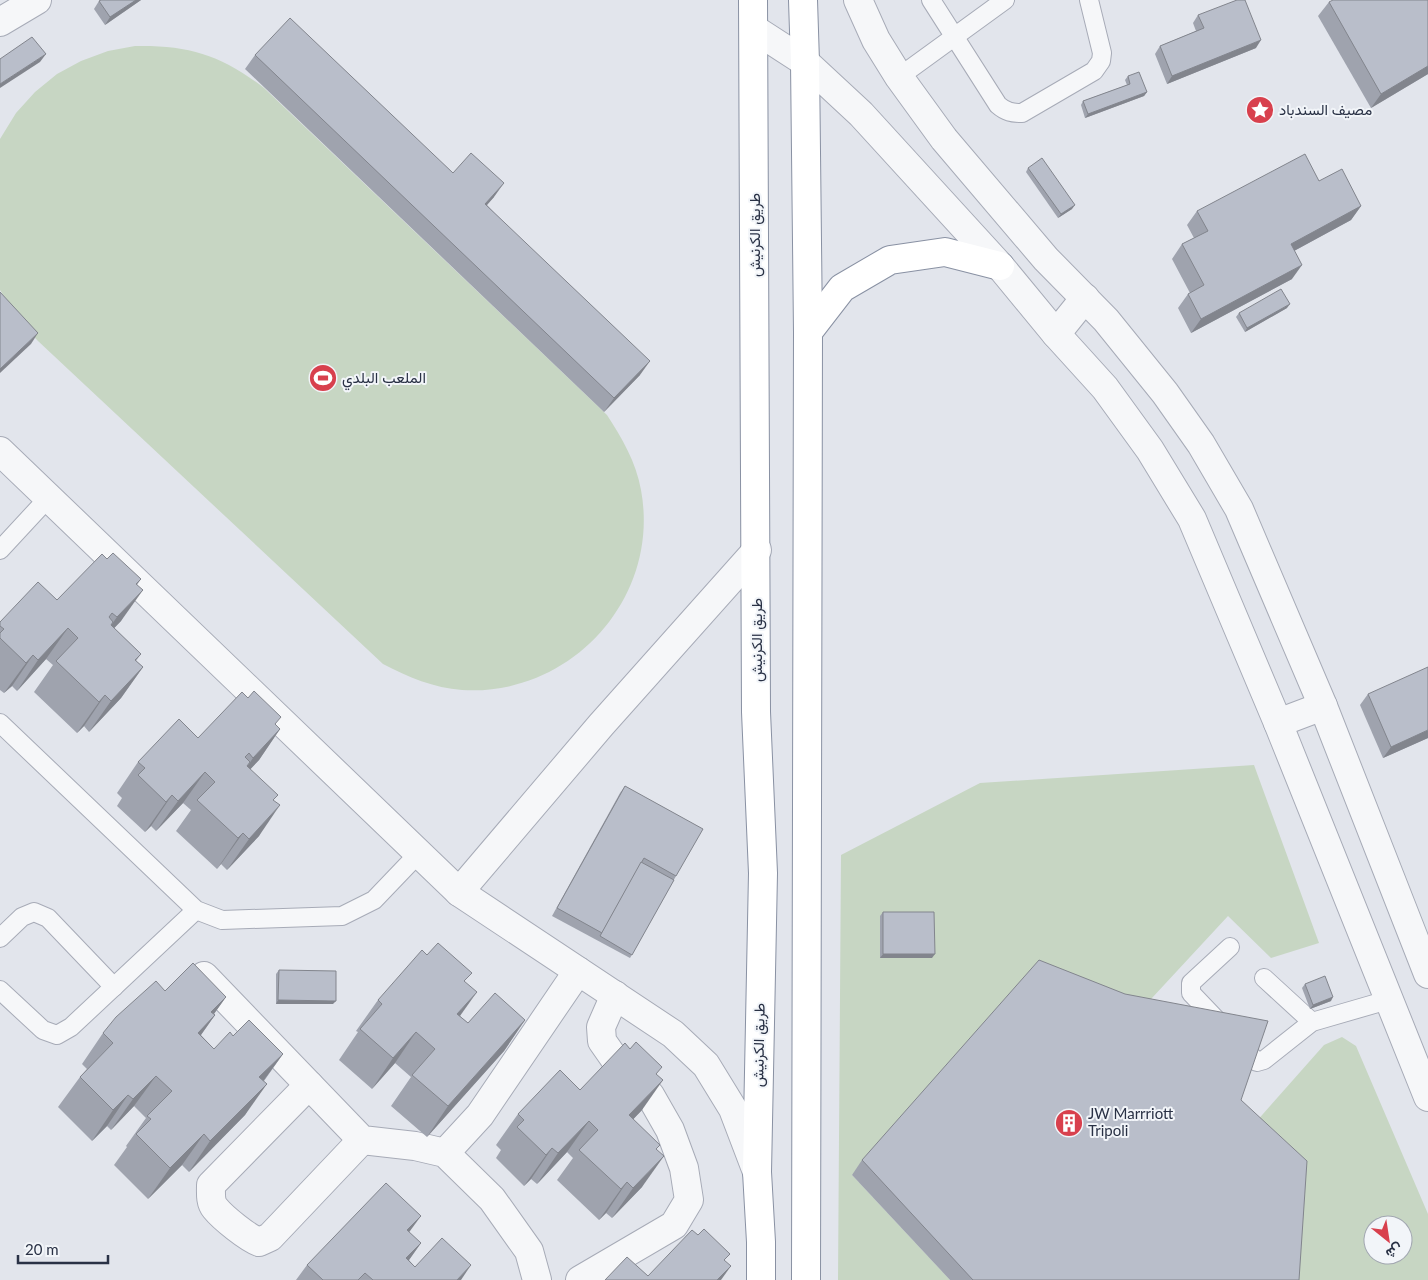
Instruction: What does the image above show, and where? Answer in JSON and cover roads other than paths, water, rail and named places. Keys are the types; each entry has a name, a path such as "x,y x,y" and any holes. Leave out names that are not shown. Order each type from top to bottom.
{"highway":[{"name":"طريق الكرنيش","path":"753,0 757,550 756,712 763,873 757,1172 761,1280"},
{"path":"803,0 808,332 806,1280"},
{"path":"808,332 842,288 890,260 945,252 1000,266"}],"street":[{"path":"0,22 36,0"},
{"path":"858,0 876,40 899,77 944,139 1046,259 1106,320 1164,393 1201,444 1239,508 1323,706 1428,974"},
{"path":"754,29 805,62 861,114 1000,266 1056,334 1105,388 1150,450 1192,519 1278,723 1428,1097"},
{"path":"1056,334 1085,298"},
{"path":"0,451 459,892 673,1034 706,1064 733,1110 757,1172"},
{"path":"459,892 601,725 757,550"},
{"path":"1278,723 1323,706"},
{"path":"446,1153 480,1115 578,971"},
{"path":"204,976 362,1140 415,1146 446,1153 492,1199 529,1251 536,1280"},
{"path":"580,1280 674,1225 689,1200 684,1168 670,1130 650,1095 616,1060 602,1041 601,1026 615,995"},
{"path":"309,1085 211,1185 210,1196 214,1208 250,1239 259,1242 270,1237 362,1140"}],"lane":[{"path":"931,0 998,105 1011,113 1022,113 1098,67 1102,53 1089,0"},
{"path":"899,77 955,37 999,2"},
{"path":"0,550 49,497"},
{"path":"0,723 196,910 222,920 342,916 374,900 418,853"},
{"path":"0,990 43,1030 57,1035 71,1027 196,910"},
{"path":"0,938 22,917 34,912 48,918 114,987"},
{"path":"1230,947 1190,983 1191,993 1257,1062 1264,1060 1312,1022 1388,1000"},
{"path":"1264,978 1312,1022"}],"place":[{"name":"مصيف السندباد","path":"1260,110"},
{"name":"الملعب البلدي","path":"323,378"},
{"name":"JW Marrriott Tripoli","path":"1069,1123"}]}
